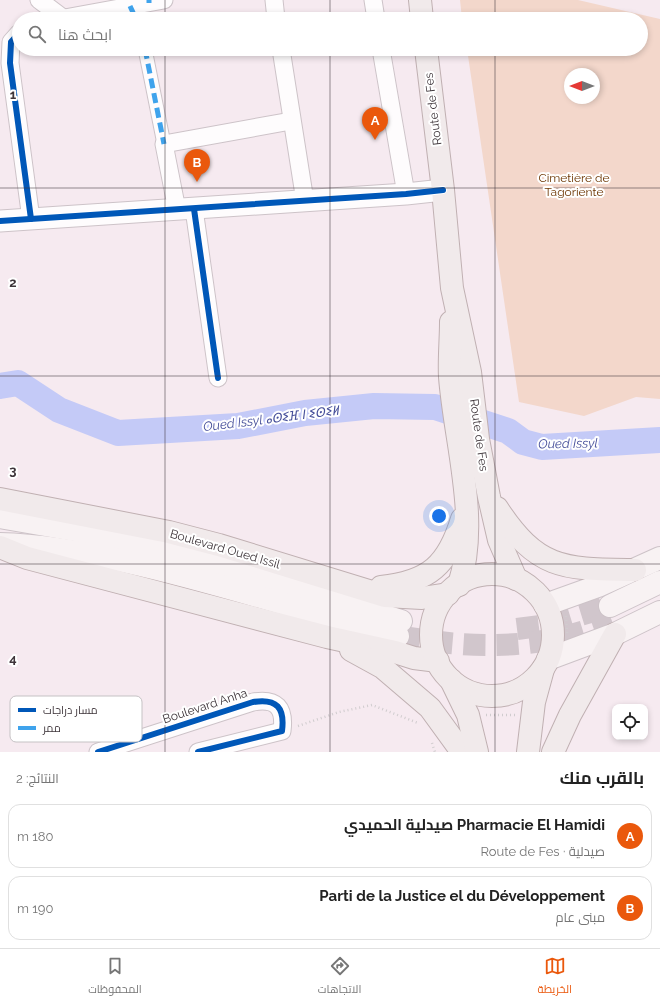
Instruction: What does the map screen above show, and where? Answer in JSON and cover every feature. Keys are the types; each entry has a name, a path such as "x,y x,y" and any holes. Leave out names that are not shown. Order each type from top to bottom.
{"main road":[{"path":"420,0 421,12"},
{"name":"Route de Fes","path":"427,56 443,190 460,374 458,446 466,506 467,545 457,582"},
{"name":"Route de Fes","path":"460,374 478,439 499,540 513,574"},
{"path":"489,497 512,532 525,545 542,558 562,565 589,569 636,570"},
{"name":"Boulevard Oued Issil","path":"0,499 169,532 219,545 385,596 422,598 457,582 471,578 485,575 513,574"},
{"path":"360,589 407,584 432,571 450,549 466,506"},
{"name":"Boulevard Oued Issil","path":"0,517 80,531 211,562 399,628 183,574 86,552 31,544 0,544"},
{"path":"0,547 27,558 327,637 396,652 414,658 438,661"},
{"path":"555,602 636,570 660,558"},
{"path":"513,574 530,587 555,602"},
{"path":"457,582 437,610 432,627 433,644 438,661 450,679 468,715 477,752"},
{"path":"450,679 471,692 498,696 508,694 525,686 536,677 546,663 568,651 612,620 660,582"},
{"path":"553,752 612,620 660,599"},
{"path":"528,752 532,716 552,644 553,633 550,617 555,602"},
{"path":"612,620 660,612"},
{"path":"327,637 382,667 430,708 462,752"}],"street":[{"path":"39,0 53,12"},
{"path":"274,0 275,12"},
{"path":"373,0 375,12"},
{"path":"135,12 154,1"},
{"path":"12,41 10,63 31,219"},
{"path":"146,56 164,144 185,209 218,378"},
{"path":"281,56 305,201"},
{"path":"382,56 406,194"},
{"path":"164,144 291,120"},
{"path":"0,221 406,194 443,190"},
{"name":"Boulevard Anha","path":"142,738 253,702 264,700 277,705 282,714 282,731"},
{"path":"198,752 282,731"},
{"name":"Boulevard Anha","path":"98,752 129,742"}],"path":[{"path":"457,582 513,574"},
{"path":"555,602 568,651"},
{"path":"282,731 339,712 372,705 425,726"},
{"path":"468,715 532,716"},
{"path":"430,739 435,752"}],"green space":[{"name":"Cimetière de Tagoriente","path":"460,0 578,0 630,12 461,12"},
{"name":"Cimetière de Tagoriente","path":"648,16 660,19 660,399 636,397 584,416 519,402 468,56 648,56"}],"waterway":[{"name":"Oued Issyl ⴰⵙⵉⴼ ⵏ ⵉⵙⵉⵍ","path":"0,386 18,383 59,410 118,433 238,426 305,413 374,406 435,407 508,431 523,442 542,447 660,440"}],"tunnel":[{"path":"517,629 548,625 610,606"},
{"path":"398,636 453,643 506,645 559,638 585,631 612,621"}],"marked path":[{"path":"130,6 133,12"},
{"path":"146,56 164,144"}],"cycle path":[{"path":"12,41 10,63 31,219"},
{"path":"0,221 406,194 443,190"},
{"path":"194,209 218,378"},
{"path":"142,738 253,702 268,702 274,703 278,706 282,716 282,731 198,752"},
{"path":"98,752 129,742"}],"place":[{"name":"Pharmacie El Hamidi صيدلية الحميدي","path":"375,140"},
{"name":"Parti de la Justice el du Développement","path":"197,182"}],"water label":[{"name":"Oued Issyl","path":"568,443"}]}
